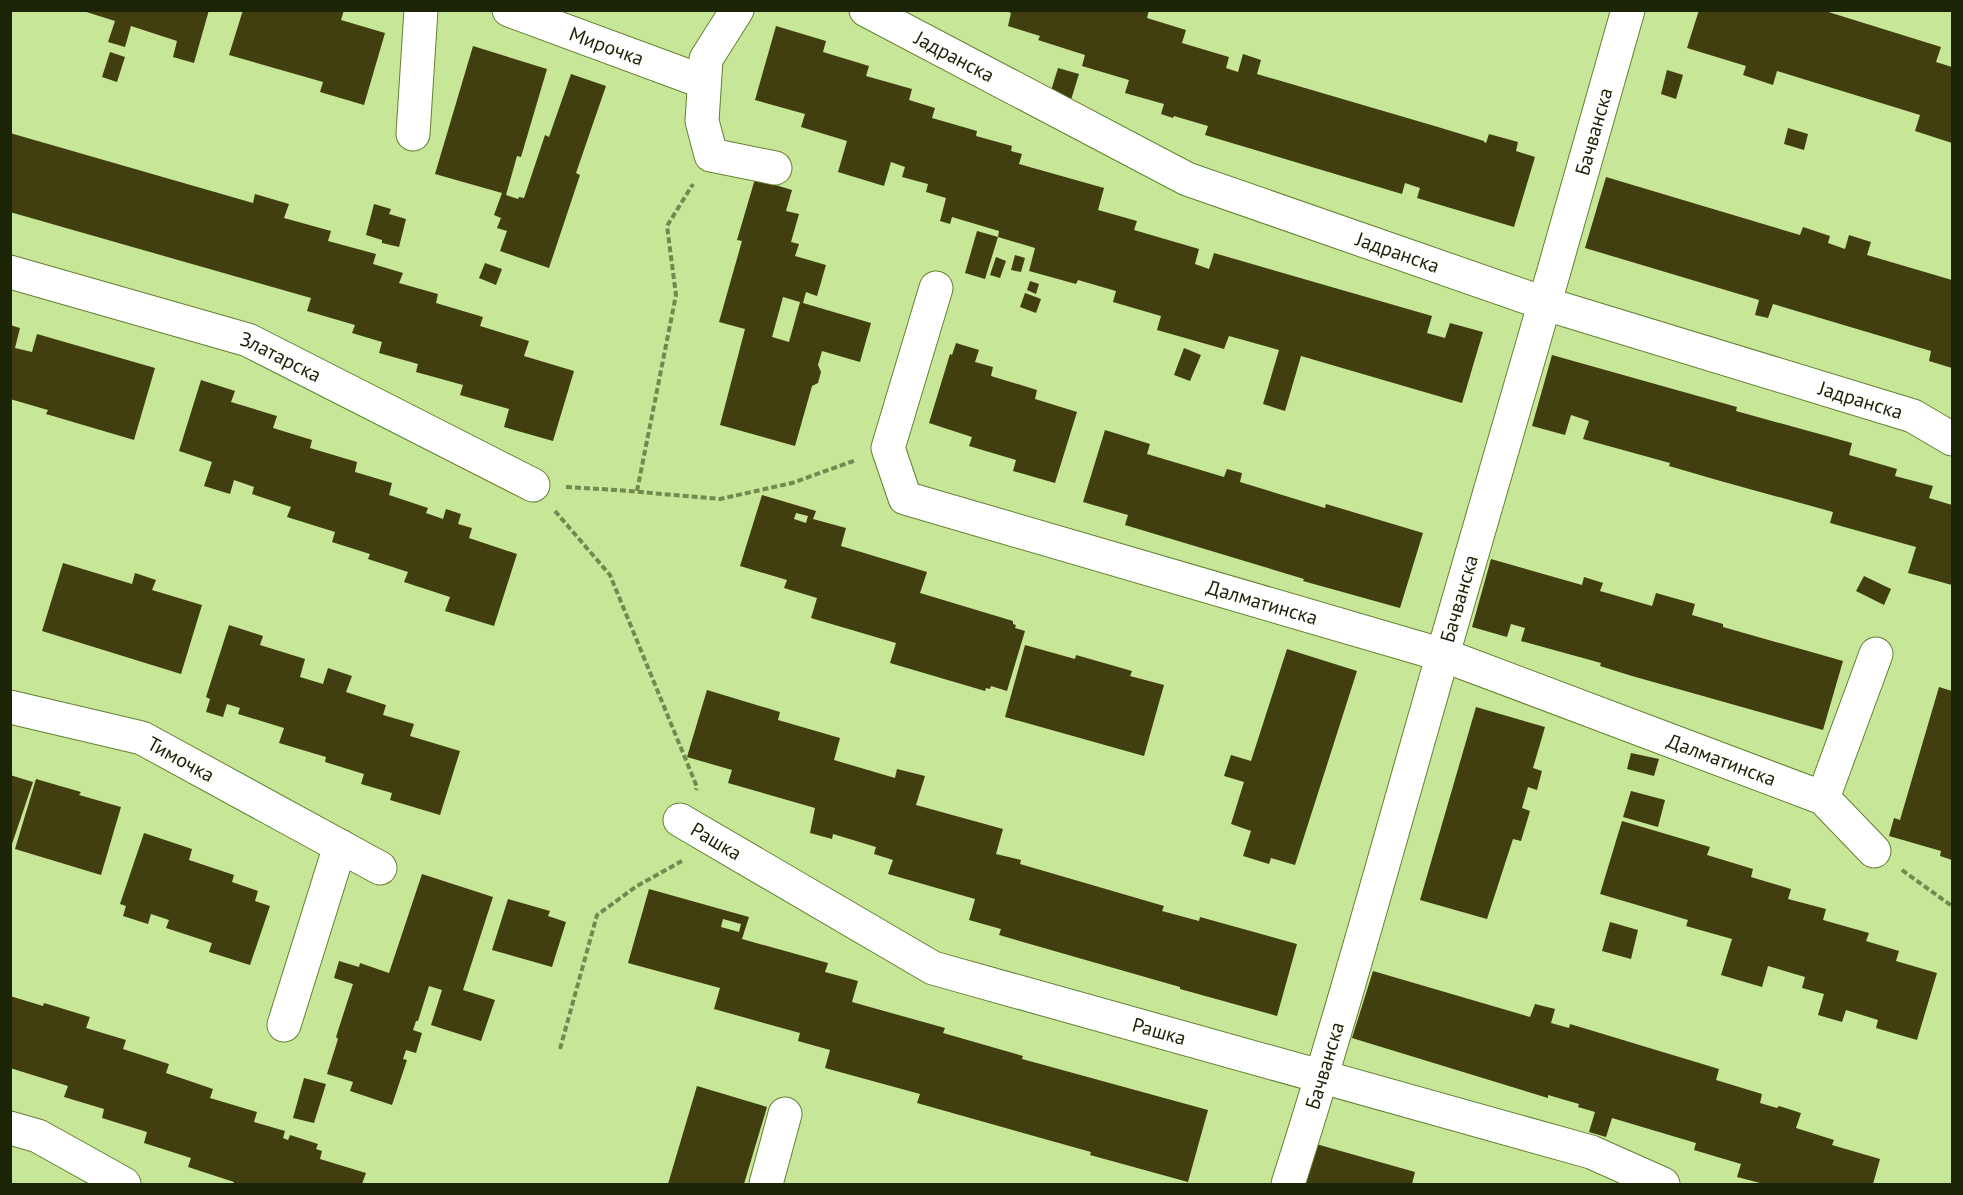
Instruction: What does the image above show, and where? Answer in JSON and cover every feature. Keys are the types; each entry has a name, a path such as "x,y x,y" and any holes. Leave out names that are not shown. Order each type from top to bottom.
{"street":[{"path":"412,134 421,10"},
{"name":"Мирочка","path":"509,10 704,82"},
{"path":"737,10 706,59 702,121 711,155 775,168"},
{"name":"Јадранска","path":"866,10 1187,179 1546,304 1913,416 1953,439"},
{"name":"Бачванска","path":"1288,1185 1322,1077 1546,304 1628,10"},
{"name":"Златарска","path":"10,272 248,340 533,485"},
{"path":"888,448 936,288"},
{"name":"Далматинска","path":"888,448 905,498 1443,655 1824,798 1874,851"},
{"path":"1824,798 1876,654"},
{"name":"Тимочка","path":"10,707 142,738 380,867"},
{"name":"Рашка","path":"680,820 933,968 1591,1152 1663,1185"},
{"path":"284,1025 340,846"},
{"path":"766,1185 785,1114"},
{"path":"10,1128 38,1136 124,1185"}],"path":[{"path":"637,492 676,296 667,226 711,155"},
{"path":"533,485 720,499 792,483 888,448"},
{"path":"533,485 610,575 697,787 680,820"},
{"path":"560,1049 597,915 637,886 717,842"},
{"path":"1874,851 1953,906"}],"building":[{"path":"80,10 209,10 194,63 173,57 177,41 131,26 125,47 108,42 115,21"},
{"path":"243,10 344,10 341,20 385,33 364,105 320,92 323,82 229,55"},
{"path":"1003,10 1149,10 1147,18 1186,30 1182,43 1229,57 1226,68 1238,72 1243,54 1261,60 1257,74 1486,143 1489,134 1518,142 1516,151 1535,157 1514,227 1417,198 1420,188 1405,183 1402,194 1205,135 1208,126 1161,114 1164,104 1125,93 1129,80 1082,66 1085,55 1038,40 1040,36 1008,26 1011,13"},
{"path":"1699,10 1822,10 1941,47 1936,62 1952,67 1952,143 1915,131 1920,115 1777,71 1773,85 1743,75 1746,66 1687,48"},
{"path":"776,26 826,41 823,52 869,66 866,76 912,89 909,100 935,108 932,118 977,131 976,136 1012,146 1011,151 1022,154 1019,164 1104,188 1098,210 1137,221 1134,230 1199,249 1195,264 1209,269 1214,253 1432,316 1427,333 1445,338 1450,323 1483,332 1462,403 1301,356 1285,411 1263,404 1279,350 1229,336 1224,349 1157,330 1161,316 1113,302 1116,291 1078,280 1076,284 1029,271 1035,248 998,237 999,231 952,217 950,224 940,221 946,198 926,192 928,184 902,177 905,167 891,162 884,186 838,172 847,141 801,127 805,114 755,100"},
{"path":"473,46 547,69 521,157 517,156 506,195 518,199 519,197 524,198 545,135 549,137 571,74 606,86 576,173 580,175 549,268 500,251 507,231 497,228 501,218 494,215 502,193 435,174"},
{"path":"110,52 125,57 117,82 102,77"},
{"path":"1058,68 1079,74 1070,103 1049,97"},
{"path":"1667,70 1683,75 1676,99 1661,94"},
{"path":"1788,128 1808,134 1804,150 1784,144"},
{"path":"10,133 253,203 255,194 289,204 284,218 331,231 328,241 376,254 373,264 403,273 399,283 438,294 436,303 483,317 480,326 529,341 524,356 574,371 553,441 504,427 509,409 460,395 463,385 416,372 418,364 379,353 382,342 352,333 355,325 307,311 311,298 10,212"},
{"path":"1606,177 1800,235 1803,227 1830,236 1828,243 1845,249 1849,235 1871,242 1867,255 1952,280 1952,368 1929,361 1931,351 1773,304 1768,318 1755,315 1759,300 1585,248"},
{"path":"755,179 792,190 786,211 799,214 791,242 799,244 795,256 826,265 817,296 806,292 803,303 871,323 860,362 822,351 818,365 821,372 818,383 812,386 795,446 720,425 745,329 719,322 742,241 737,240","holes":["783,297 800,302 789,342 772,337"]},
{"path":"374,204 391,209 389,214 406,219 399,247 382,243 382,240 366,235"},
{"path":"977,231 998,237 985,279 965,273"},
{"path":"1015,255 1025,258 1021,272 1011,270"},
{"path":"996,257 1006,261 1000,278 990,275"},
{"path":"485,263 502,269 496,285 479,278"},
{"path":"1030,281 1039,284 1036,294 1027,290"},
{"path":"1025,293 1041,299 1036,313 1020,307"},
{"path":"10,325 20,328 15,348 32,352 37,334 155,368 134,440 46,414 48,410 10,399"},
{"path":"956,343 979,350 975,362 993,367 991,376 1037,390 1035,399 1077,412 1055,483 1013,471 1016,460 969,446 972,437 929,423 950,354 952,355"},
{"path":"1184,348 1201,355 1190,381 1174,375"},
{"path":"1552,355 1737,407 1736,411 1852,443 1849,455 1897,469 1895,476 1933,486 1929,498 1952,505 1952,585 1908,573 1916,547 1830,523 1833,512 1669,466 1670,463 1583,439 1589,421 1571,415 1565,435 1532,426"},
{"path":"201,380 235,391 231,402 277,416 273,428 312,440 310,448 357,462 355,472 392,483 389,495 428,508 426,513 443,519 446,509 461,514 458,524 472,528 469,538 517,554 494,626 445,611 450,597 404,582 408,572 368,559 370,554 332,542 335,532 287,517 291,507 252,494 254,487 234,480 230,494 204,486 212,462 179,451"},
{"path":"1105,430 1150,444 1147,454 1224,477 1227,469 1242,473 1240,482 1325,508 1326,504 1423,533 1400,608 1303,581 1304,579 1125,525 1128,515 1083,502"},
{"path":"762,495 816,511 813,519 846,528 841,546 927,572 920,593 1013,621 1015,628 1025,631 1007,691 991,686 985,691 890,663 896,643 811,618 817,598 784,588 787,580 740,566","holes":["796,513 808,516 806,523 794,519"]},
{"path":"1491,559 1582,585 1584,577 1603,583 1600,591 1652,606 1656,593 1695,604 1692,615 1723,624 1723,627 1843,661 1823,730 1632,676 1600,666 1601,663 1521,641 1525,628 1511,624 1507,637 1472,627"},
{"path":"63,563 132,584 135,573 156,580 152,590 202,605 181,674 42,631"},
{"path":"1864,576 1891,589 1884,605 1856,591"},
{"path":"229,625 263,636 260,645 305,659 300,677 323,684 328,668 352,676 346,692 386,705 383,715 414,724 410,736 460,751 440,815 390,800 392,793 361,784 364,774 325,762 326,757 279,743 284,728 238,714 240,708 227,704 223,717 206,712 210,699 206,697"},
{"path":"1025,645 1075,659 1076,655 1132,671 1130,676 1164,685 1144,756 1005,717"},
{"path":"1287,649 1357,671 1295,865 1271,858 1269,864 1243,856 1251,831 1231,824 1244,782 1224,776 1231,755 1251,761"},
{"path":"1939,687 1952,691 1952,860 1940,856 1941,851 1889,836 1894,818 1900,820"},
{"path":"707,690 780,712 778,720 840,738 834,760 895,778 897,769 925,776 916,805 1003,829 996,854 1021,860 1020,864 1164,906 1162,911 1199,921 1200,917 1297,944 1277,1016 999,935 1001,929 969,920 975,899 888,874 893,860 874,854 876,847 833,834 832,839 810,833 815,808 728,783 732,770 687,757"},
{"path":"1476,707 1545,727 1533,768 1542,771 1537,790 1528,787 1522,808 1530,811 1521,841 1513,839 1487,919 1420,900"},
{"path":"1631,753 1659,759 1654,776 1627,769"},
{"path":"10,775 33,782 11,847 10,847"},
{"path":"36,779 121,807 101,875 15,849"},
{"path":"1631,791 1665,800 1658,827 1623,817"},
{"path":"1622,821 1710,847 1707,855 1753,869 1751,877 1791,889 1788,899 1826,909 1823,920 1869,933 1866,941 1899,951 1896,961 1937,973 1917,1040 1876,1028 1878,1020 1846,1010 1842,1022 1818,1015 1824,994 1802,988 1805,977 1768,966 1762,987 1721,975 1732,939 1686,926 1688,920 1600,894"},
{"path":"144,833 192,849 189,860 234,875 232,882 258,891 255,901 270,906 250,965 209,952 212,943 166,928 169,920 151,914 148,924 123,916 126,906 120,904"},
{"path":"422,874 493,897 463,990 495,1000 481,1041 431,1025 442,990 429,986 413,1030 422,1033 416,1053 406,1050 403,1059 407,1060 392,1105 350,1091 353,1082 327,1074 353,984 334,978 339,961 359,967 360,963 389,973"},
{"path":"649,889 749,917 742,939 828,963 825,972 858,981 852,1002 945,1028 943,1033 1023,1056 1022,1059 1208,1110 1188,1182 917,1103 920,1094 825,1068 830,1050 798,1041 800,1033 714,1009 720,988 628,963","holes":["723,919 741,924 739,932 721,927"]},
{"path":"508,899 550,911 548,916 566,922 552,967 492,950"},
{"path":"1610,922 1638,930 1631,959 1602,951"},
{"path":"1373,971 1530,1017 1535,1004 1555,1009 1551,1023 1569,1028 1570,1024 1719,1069 1716,1080 1762,1094 1760,1103 1801,1113 1796,1128 1834,1140 1832,1145 1880,1159 1873,1184 1764,1184 1737,1177 1741,1164 1694,1150 1696,1143 1612,1118 1606,1137 1589,1132 1595,1112 1578,1107 1579,1104 1548,1095 1548,1098 1352,1038"},
{"path":"10,996 43,1006 44,1003 90,1017 86,1028 126,1040 123,1049 169,1064 166,1073 213,1089 210,1098 257,1112 254,1122 285,1131 283,1138 288,1140 290,1135 318,1144 316,1149 322,1151 320,1159 366,1173 362,1184 233,1184 234,1182 188,1167 191,1158 144,1143 147,1132 102,1118 104,1109 64,1097 68,1086 10,1068"},
{"path":"304,1078 326,1084 314,1123 293,1118"},
{"path":"697,1086 767,1107 744,1184 668,1184"},
{"path":"1316,1144 1415,1172 1412,1184 1305,1184"}]}
